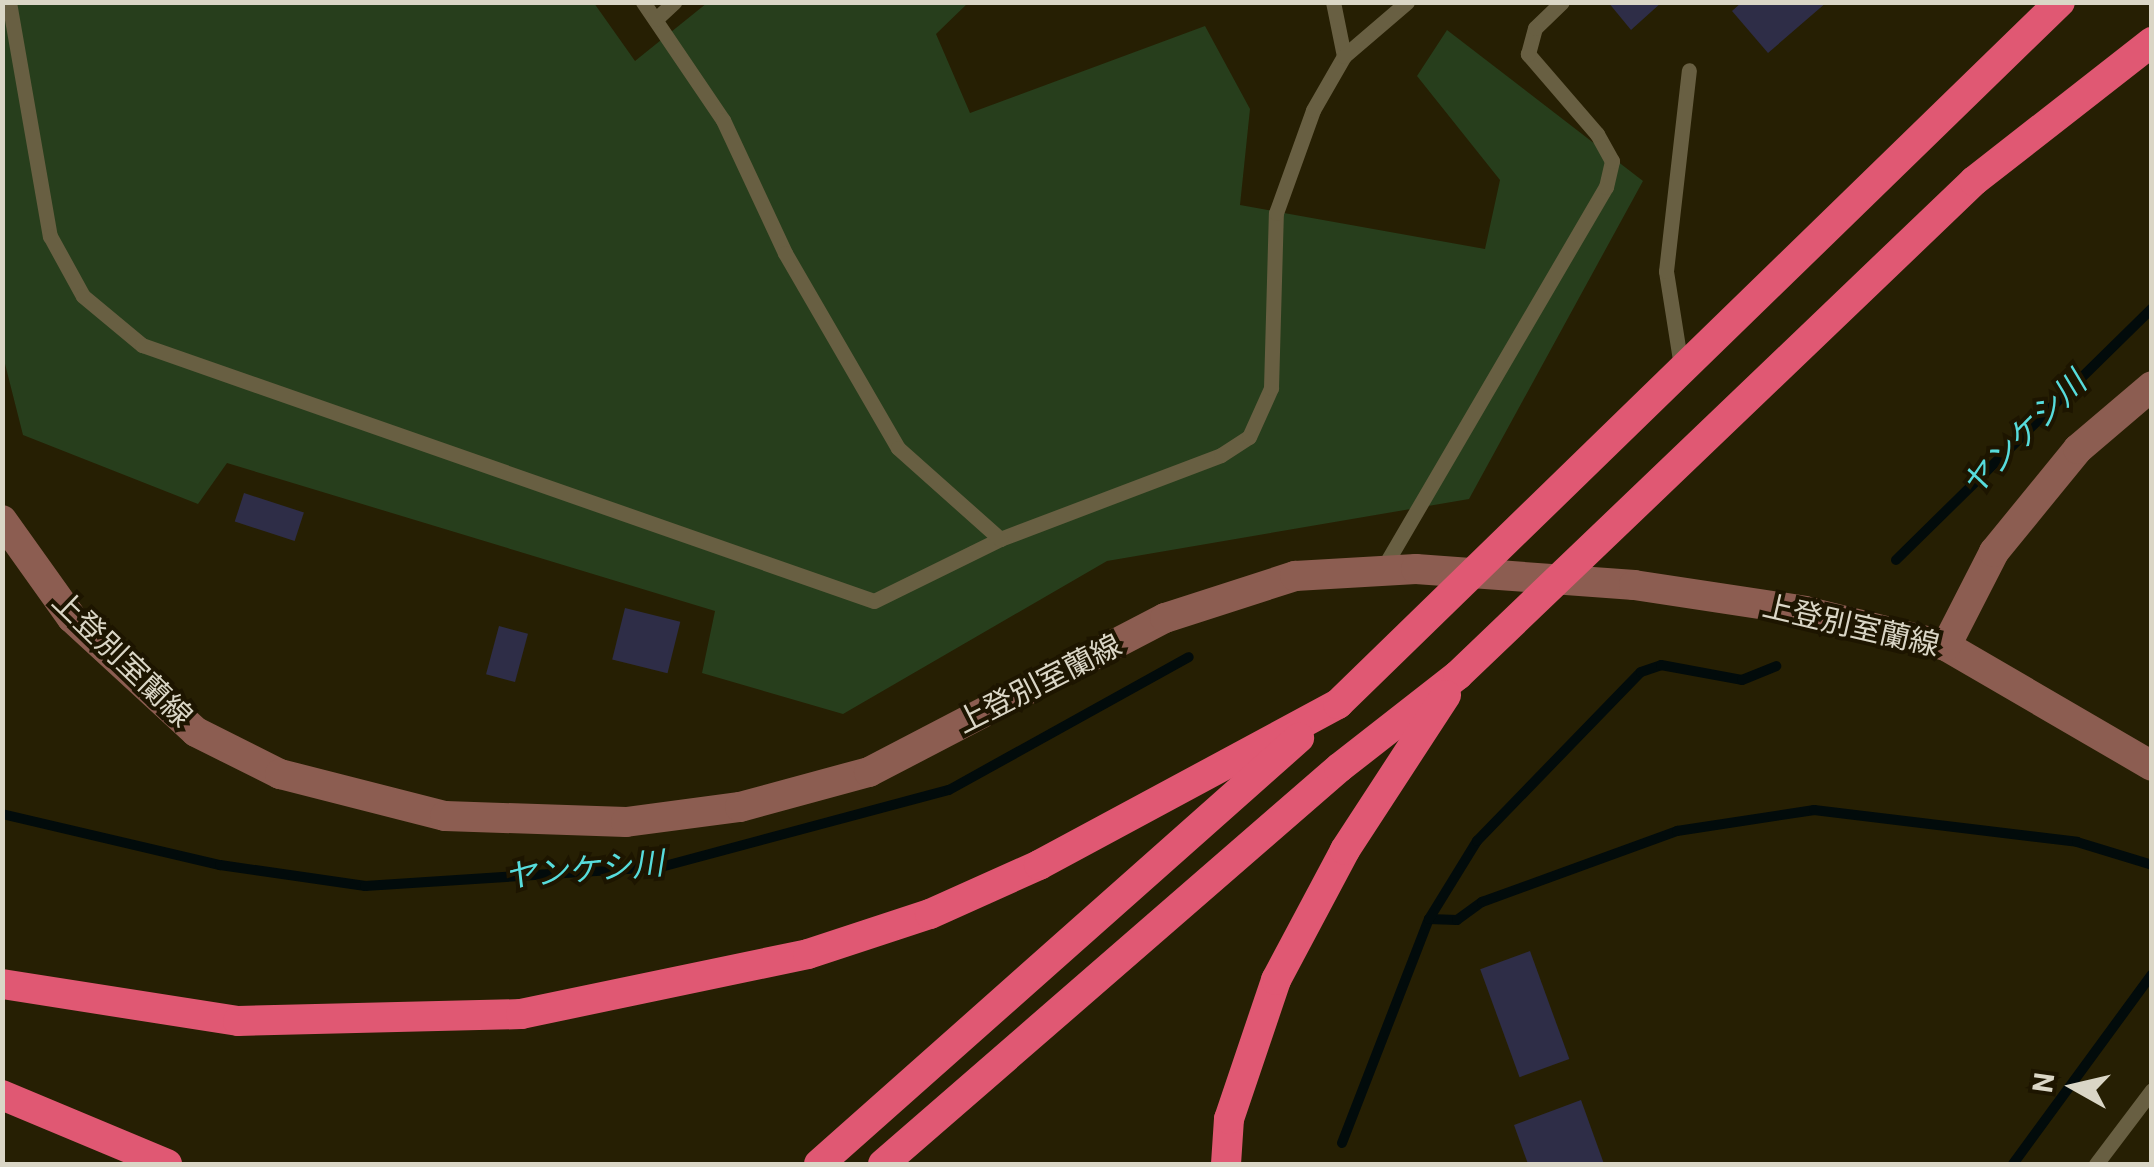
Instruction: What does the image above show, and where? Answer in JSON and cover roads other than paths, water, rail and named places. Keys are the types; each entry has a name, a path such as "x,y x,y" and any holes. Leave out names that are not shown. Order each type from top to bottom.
{"highway":[{"path":"819,1164 1428,620 1616,429 2060,2"},
{"path":"884,1164 1339,768 1458,676 1974,181 2152,42"},
{"path":"1226,1164 1229,1119 1276,980 1345,850 1458,676"},
{"path":"2,984 238,1021 521,1014 616,999 808,954 930,914 1038,865 1338,704"},
{"path":"2,1095 167,1164"}],"main road":[{"path":"1946,646 1994,552 2078,449 2152,386"},
{"name":"上登別室蘭線","path":"2,520 72,618 196,732 280,774 356,797 528,825 740,807 869,772 1164,618 1295,576 1381,572 1634,585 1805,610 1946,646 2152,766"}],"lane":[{"path":"9,2 50,236 83,296 142,344 874,601 1000,539 1221,455 1248,436 1271,388 1276,213 1313,110 1344,56 1406,2"},
{"path":"643,2 723,120 785,253 898,448 1000,539"},
{"path":"656,19 674,2"},
{"path":"1332,2 1344,56"},
{"path":"1381,572 1606,187 1612,161 1597,134 1528,54 1535,28 1562,2"},
{"path":"1682,366 1666,271 1689,70"},
{"path":"2096,1164 2152,1090"}],"waterway":[{"name":"ヤンケシ川","path":"1896,560 2152,308"},
{"name":"ヤンケシ川","path":"2,814 220,865 365,886 661,867 949,790 1189,657"},
{"path":"1342,1143 1429,919 1477,841 1641,672 1661,665 1742,680 1776,666"},
{"path":"1429,919 1457,920 1482,902 1677,831 1814,810 2077,842 2152,865"},
{"path":"2013,1164 2152,974"}]}
